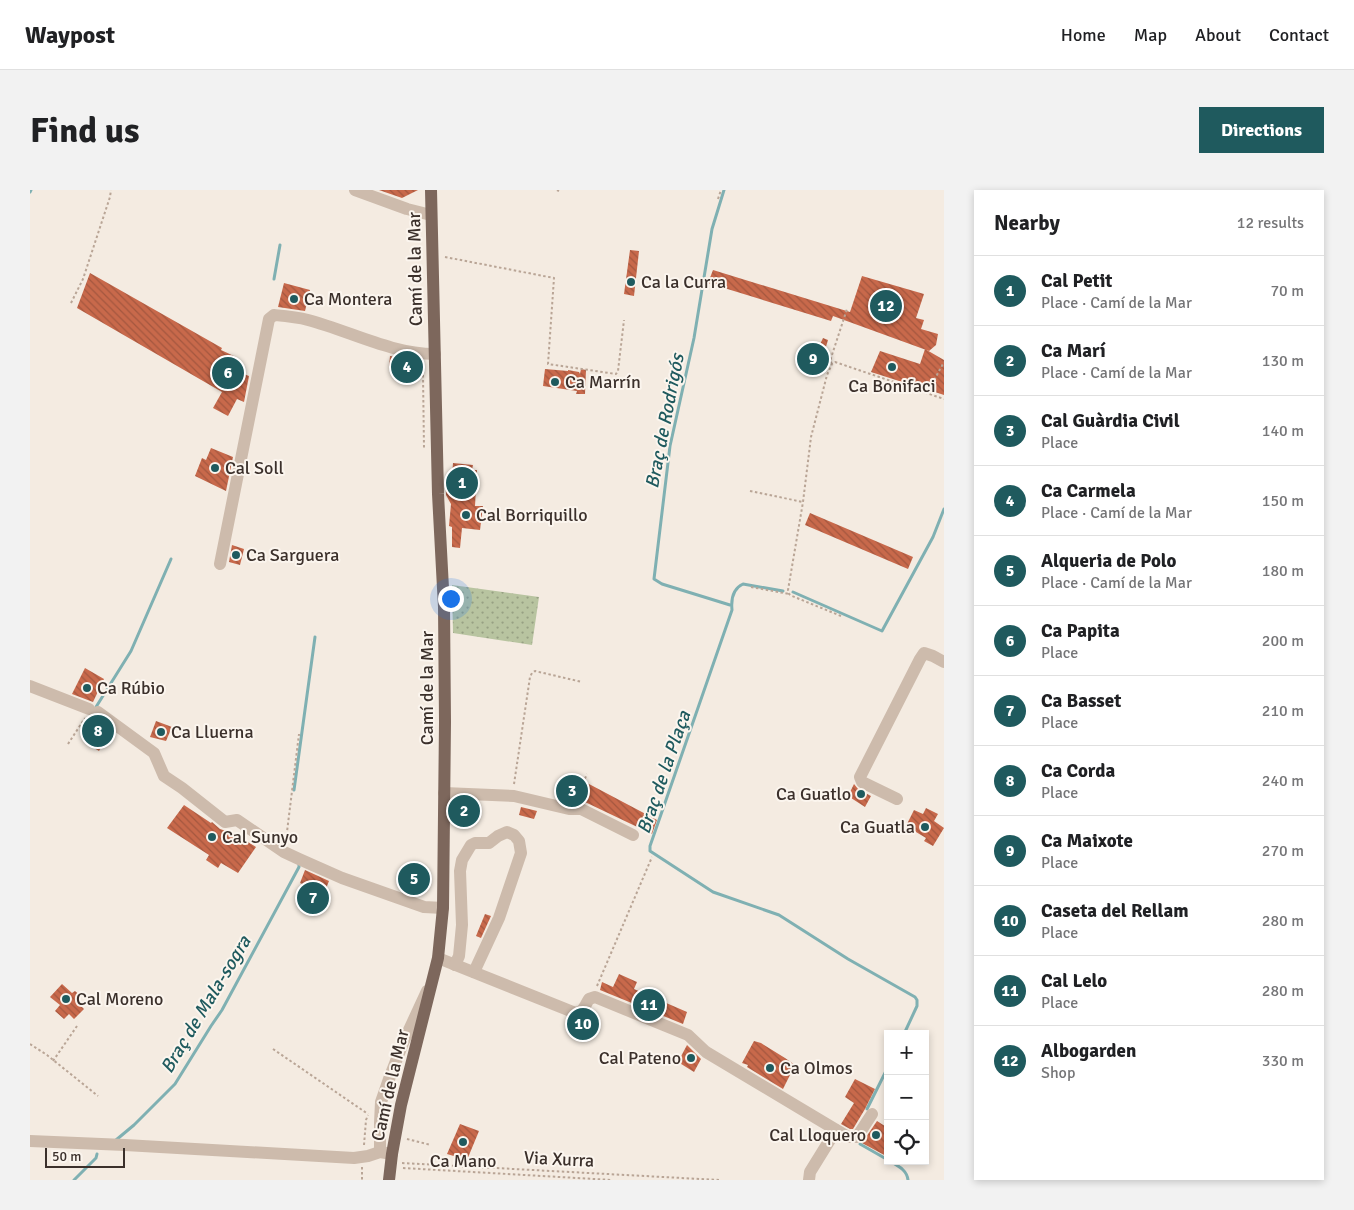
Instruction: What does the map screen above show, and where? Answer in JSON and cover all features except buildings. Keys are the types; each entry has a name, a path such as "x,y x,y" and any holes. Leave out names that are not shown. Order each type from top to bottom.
{"main road":[{"name":"Camí de la Mar","path":"390,1163 401,1105 438,958 443,908 444,607 438,494 431,190"}],"street":[{"path":"355,190 407,209 432,215"},
{"path":"220,564 271,316 274,314 307,320 402,350 422,354 435,354"},
{"path":"897,799 862,782 860,777 924,653 944,662"},
{"path":"30,686 93,710 154,753 164,776 225,822 237,820 284,852 342,878 424,907 443,908"},
{"path":"444,793 512,796 569,810 581,809 633,835"},
{"path":"455,965 459,956 462,924 460,871 462,860 471,845 475,843 489,843 507,832 514,835 519,841 521,853 499,918 474,972"},
{"path":"438,958 576,1013 581,1011 592,997 688,1035 706,1052 848,1137 857,1137 872,1114"},
{"path":"30,1141 362,1157 390,1163 380,1123 381,1102 418,1008 434,977"},
{"path":"808,1180 810,1172 836,1130"}],"path":[{"path":"71,303 83,280 111,190"},
{"path":"718,199 721,190"},
{"path":"432,254 554,278 548,364 616,374 618,371 624,320"},
{"path":"789,594 788,590 803,502 811,437 827,375 832,364 830,361 847,309"},
{"path":"832,364 835,362 944,399"},
{"path":"927,394 944,362"},
{"path":"423,373 425,450"},
{"path":"750,491 803,502"},
{"path":"751,587 789,594 841,616"},
{"path":"512,796 532,673 535,672 582,682"},
{"path":"68,744 86,716 93,710"},
{"path":"284,852 299,734"},
{"path":"577,809 575,803 587,774"},
{"path":"592,997 652,857"},
{"path":"53,1060 78,1026"},
{"path":"30,1044 98,1096"},
{"path":"274,1049 380,1123"},
{"path":"362,1180 362,1157 368,1115"},
{"path":"395,1136 431,1145"},
{"path":"390,1163 612,1180"},
{"name":"Via Xurra","path":"390,1163 718,1180"}],"green space":[{"path":"452,585 539,597 532,645 453,633"}],"waterway":[{"name":"Braç de Rodrigós","path":"724,190 712,229 694,338 670,446 654,579 662,584 730,605"},
{"path":"274,279 280,245"},
{"path":"793,592 882,631 933,537 944,509"},
{"path":"96,707 131,651 171,559"},
{"name":"Braç de la Plaça","path":"783,591 743,584 734,592 732,610 650,846 650,851 713,892 779,915 848,959 915,997 917,1006 906,1030"},
{"name":"Braç de Mala-sogra","path":"294,790 315,637"},
{"name":"Braç de Mala-sogra","path":"116,1140 134,1125 175,1084 222,1010 299,867 299,863"},
{"name":"Braç de la Plaça","path":"867,1109 884,1075"},
{"name":"Braç de la Plaça","path":"860,1144 884,1158"},
{"name":"Braç de Mala-sogra","path":"74,1180 96,1158 97,1154"},
{"name":"Braç de la Plaça","path":"896,1165 904,1171 908,1180"}],"place":[{"name":"Ca la Curra","path":"631,282"},
{"name":"Ca Montera","path":"294,299"},
{"name":"Albogarden","path":"886,306"},
{"name":"Ca Maixote","path":"813,359"},
{"name":"Ca Carmela","path":"407,367"},
{"name":"Ca Bonifaci","path":"892,367"},
{"name":"Ca Papita","path":"228,373"},
{"name":"Ca Marrín","path":"555,382"},
{"name":"Cal Soll","path":"215,468"},
{"name":"Cal Petit","path":"462,483"},
{"name":"Cal Borriquillo","path":"466,515"},
{"name":"Ca Sarguera","path":"236,555"},
{"name":"Ca Rúbio","path":"87,688"},
{"name":"Ca Corda","path":"98,731"},
{"name":"Ca Lluerna","path":"161,732"},
{"name":"Cal Guàrdia Civil","path":"572,791"},
{"name":"Ca Guatlo","path":"861,794"},
{"name":"Ca Marí","path":"464,811"},
{"name":"Ca Guatla","path":"925,827"},
{"name":"Cal Sunyo","path":"212,837"},
{"name":"Alqueria de Polo","path":"414,879"},
{"name":"Ca Basset","path":"313,898"},
{"name":"Cal Moreno","path":"66,999"},
{"name":"Cal Lelo","path":"649,1005"},
{"name":"Caseta del Rellam","path":"583,1024"},
{"name":"Cal Pateno","path":"691,1058"},
{"name":"Ca Olmos","path":"770,1068"},
{"name":"Cal Lloquero","path":"876,1135"},
{"name":"Ca Mano","path":"463,1142"}]}
